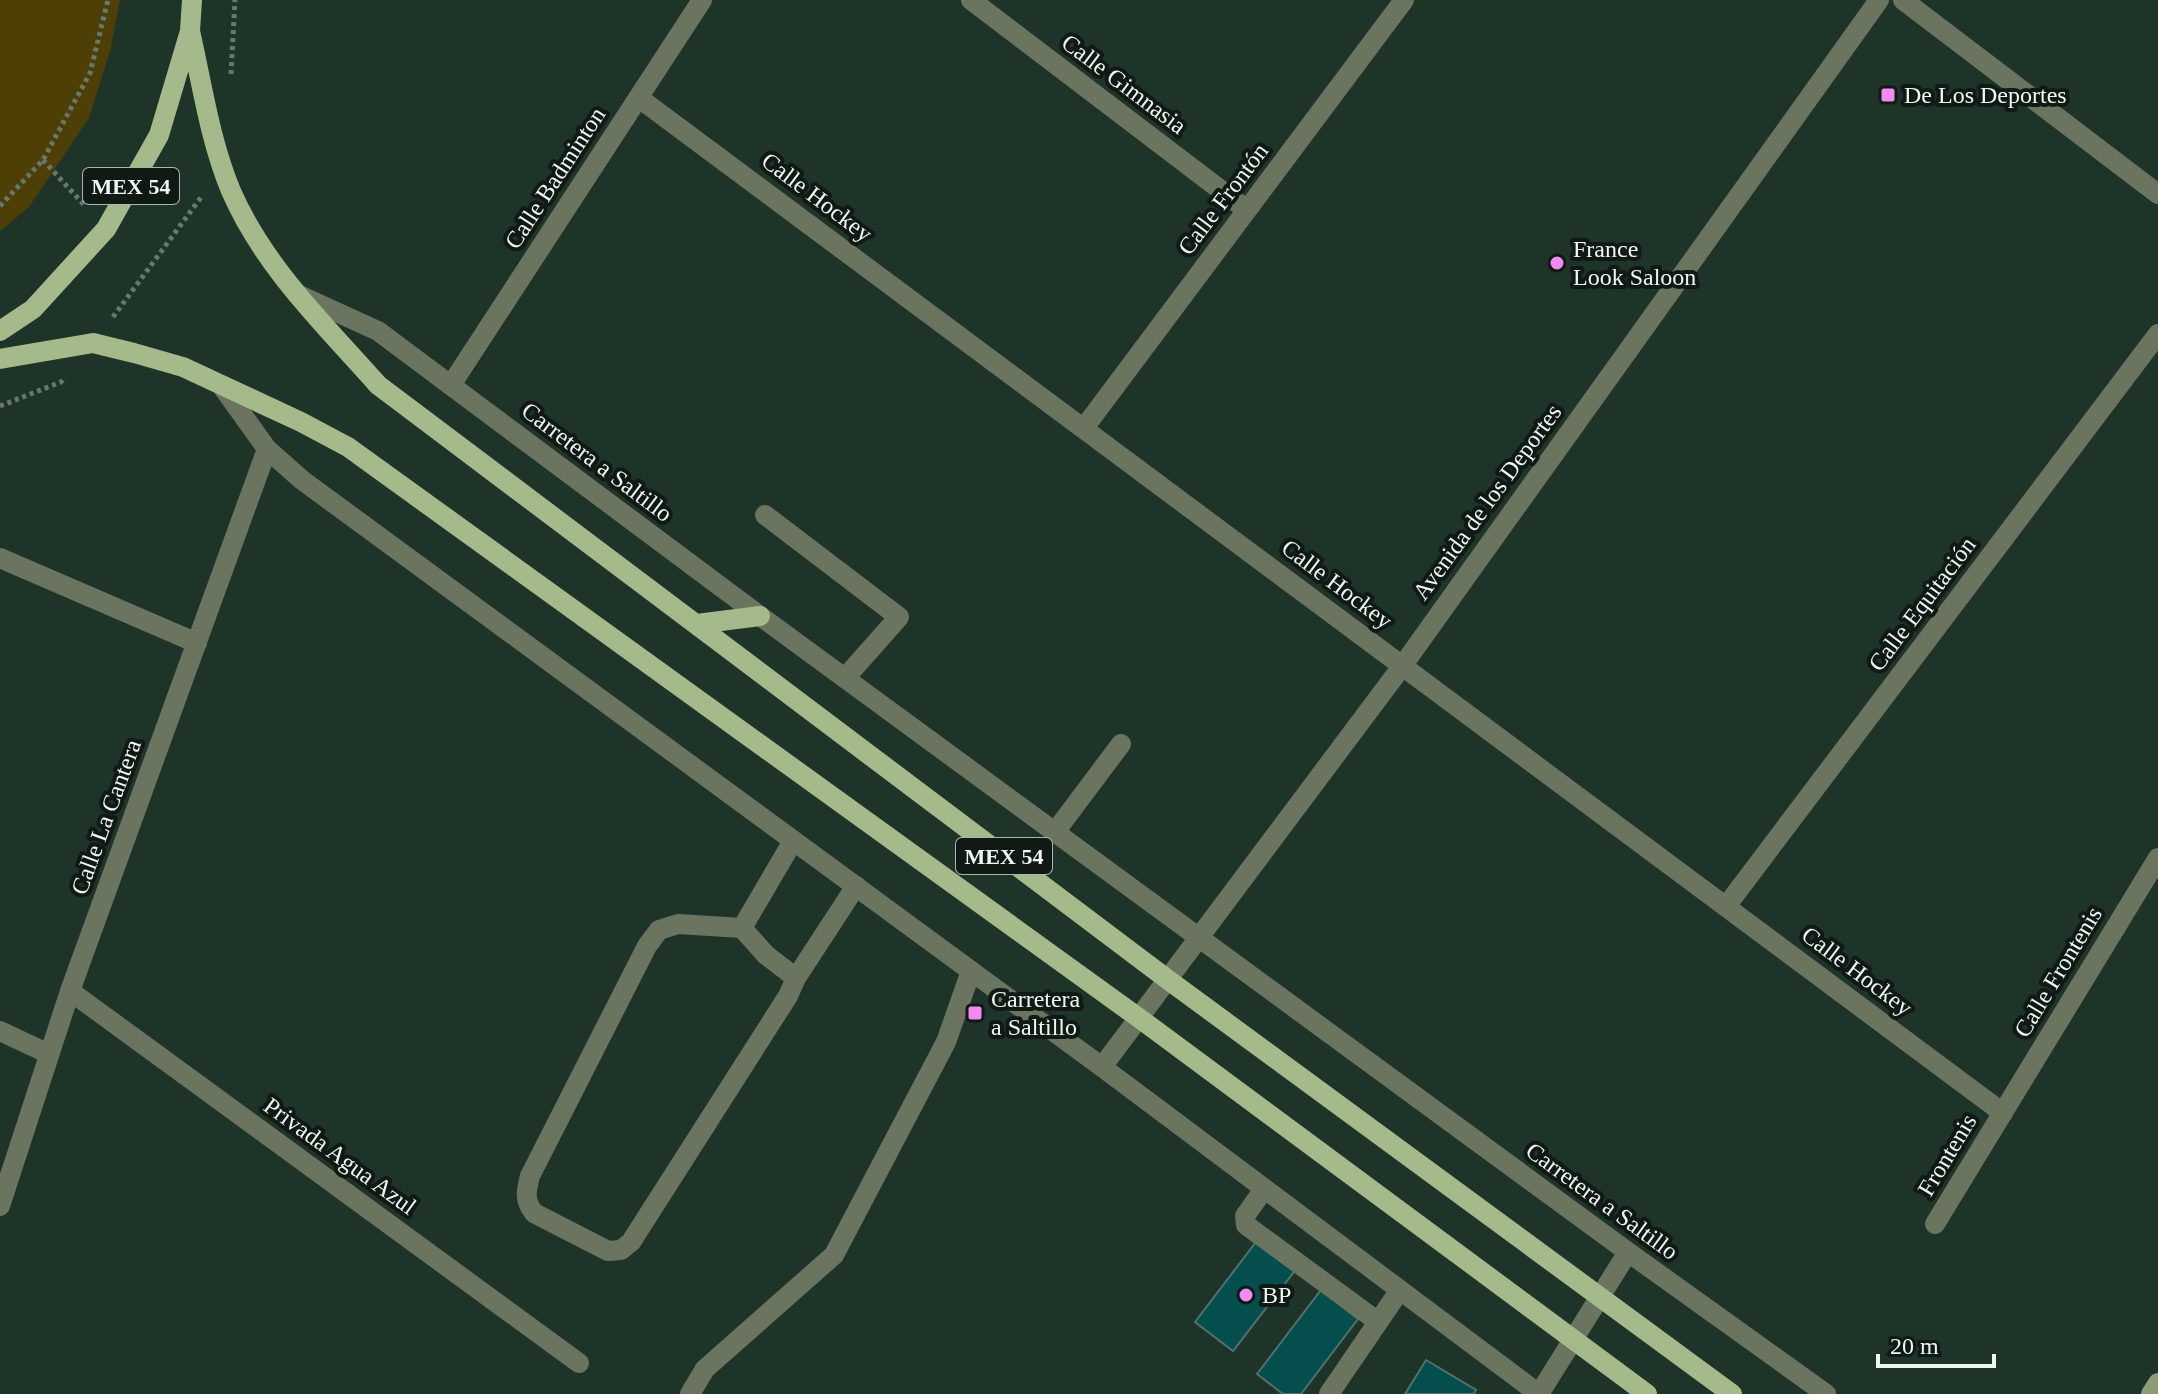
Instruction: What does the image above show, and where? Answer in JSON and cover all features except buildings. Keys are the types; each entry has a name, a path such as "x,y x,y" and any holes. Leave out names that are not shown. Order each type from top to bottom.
{"main road":[{"name":"MEX 54","path":"0,331 33,309 106,229 159,135 190,31 192,0"},
{"name":"Carretera a Saltillo","path":"190,31 223,168 248,225 270,262 378,385 1167,979 1732,1394"},
{"name":"MEX 54","path":"0,359 93,343 183,367 348,447 1139,1018 1647,1394"},
{"path":"697,624 760,616"}],"street":[{"name":"Calle Badminton","path":"451,385 702,0"},
{"name":"Calle Gimnasia","path":"971,0 1247,210"},
{"name":"Calle Frontón","path":"1084,428 1404,0"},
{"name":"Avenida de los Deportes","path":"1102,1067 1403,665 1879,0"},
{"path":"1903,0 2158,194"},
{"name":"Calle Hockey","path":"639,98 2003,1113"},
{"name":"Carretera a Saltillo","path":"297,294 378,331 760,616 1826,1394"},
{"name":"Calle Equitación","path":"1727,905 2158,334"},
{"path":"221,385 267,449 315,489 1102,1067 1539,1394 1628,1252"},
{"name":"Calle La Cantera","path":"0,1206 70,991 267,449"},
{"path":"765,515 899,617 845,678"},
{"path":"0,558 197,643"},
{"path":"1055,832 1121,744"},
{"path":"742,928 793,841"},
{"name":"Calle Frontenis","path":"2003,1113 2158,858"},
{"path":"796,978 766,955 742,928 678,924 669,925 652,937 530,1176 525,1193 527,1204 534,1213 608,1251 615,1252 627,1247 856,886"},
{"path":"690,1394 705,1369 834,1255 946,1042 971,971"},
{"name":"Privada Agua Azul","path":"70,991 579,1363"},
{"path":"0,1031 49,1054"},
{"name":"Frontenis","path":"1935,1224 2003,1113"},
{"path":"1264,1189 1245,1216 1246,1225 1377,1321"},
{"path":"1329,1394 1400,1290"},
{"path":"2151,1394 2158,1383"}],"path":[{"path":"0,206 43,160 90,73 108,0"},
{"path":"231,81 235,0"},
{"path":"43,160 106,229"},
{"path":"0,406 61,382 223,168"}],"shaded area":[{"path":"0,0 120,0 110,51 89,118 29,207 0,231"}],"place":[{"name":"De Los Deportes","path":"1888,95"},
{"name":"France Look Saloon","path":"1557,263"},
{"name":"Carretera a Saltillo","path":"975,1013"},
{"name":"BP","path":"1246,1295"}]}
